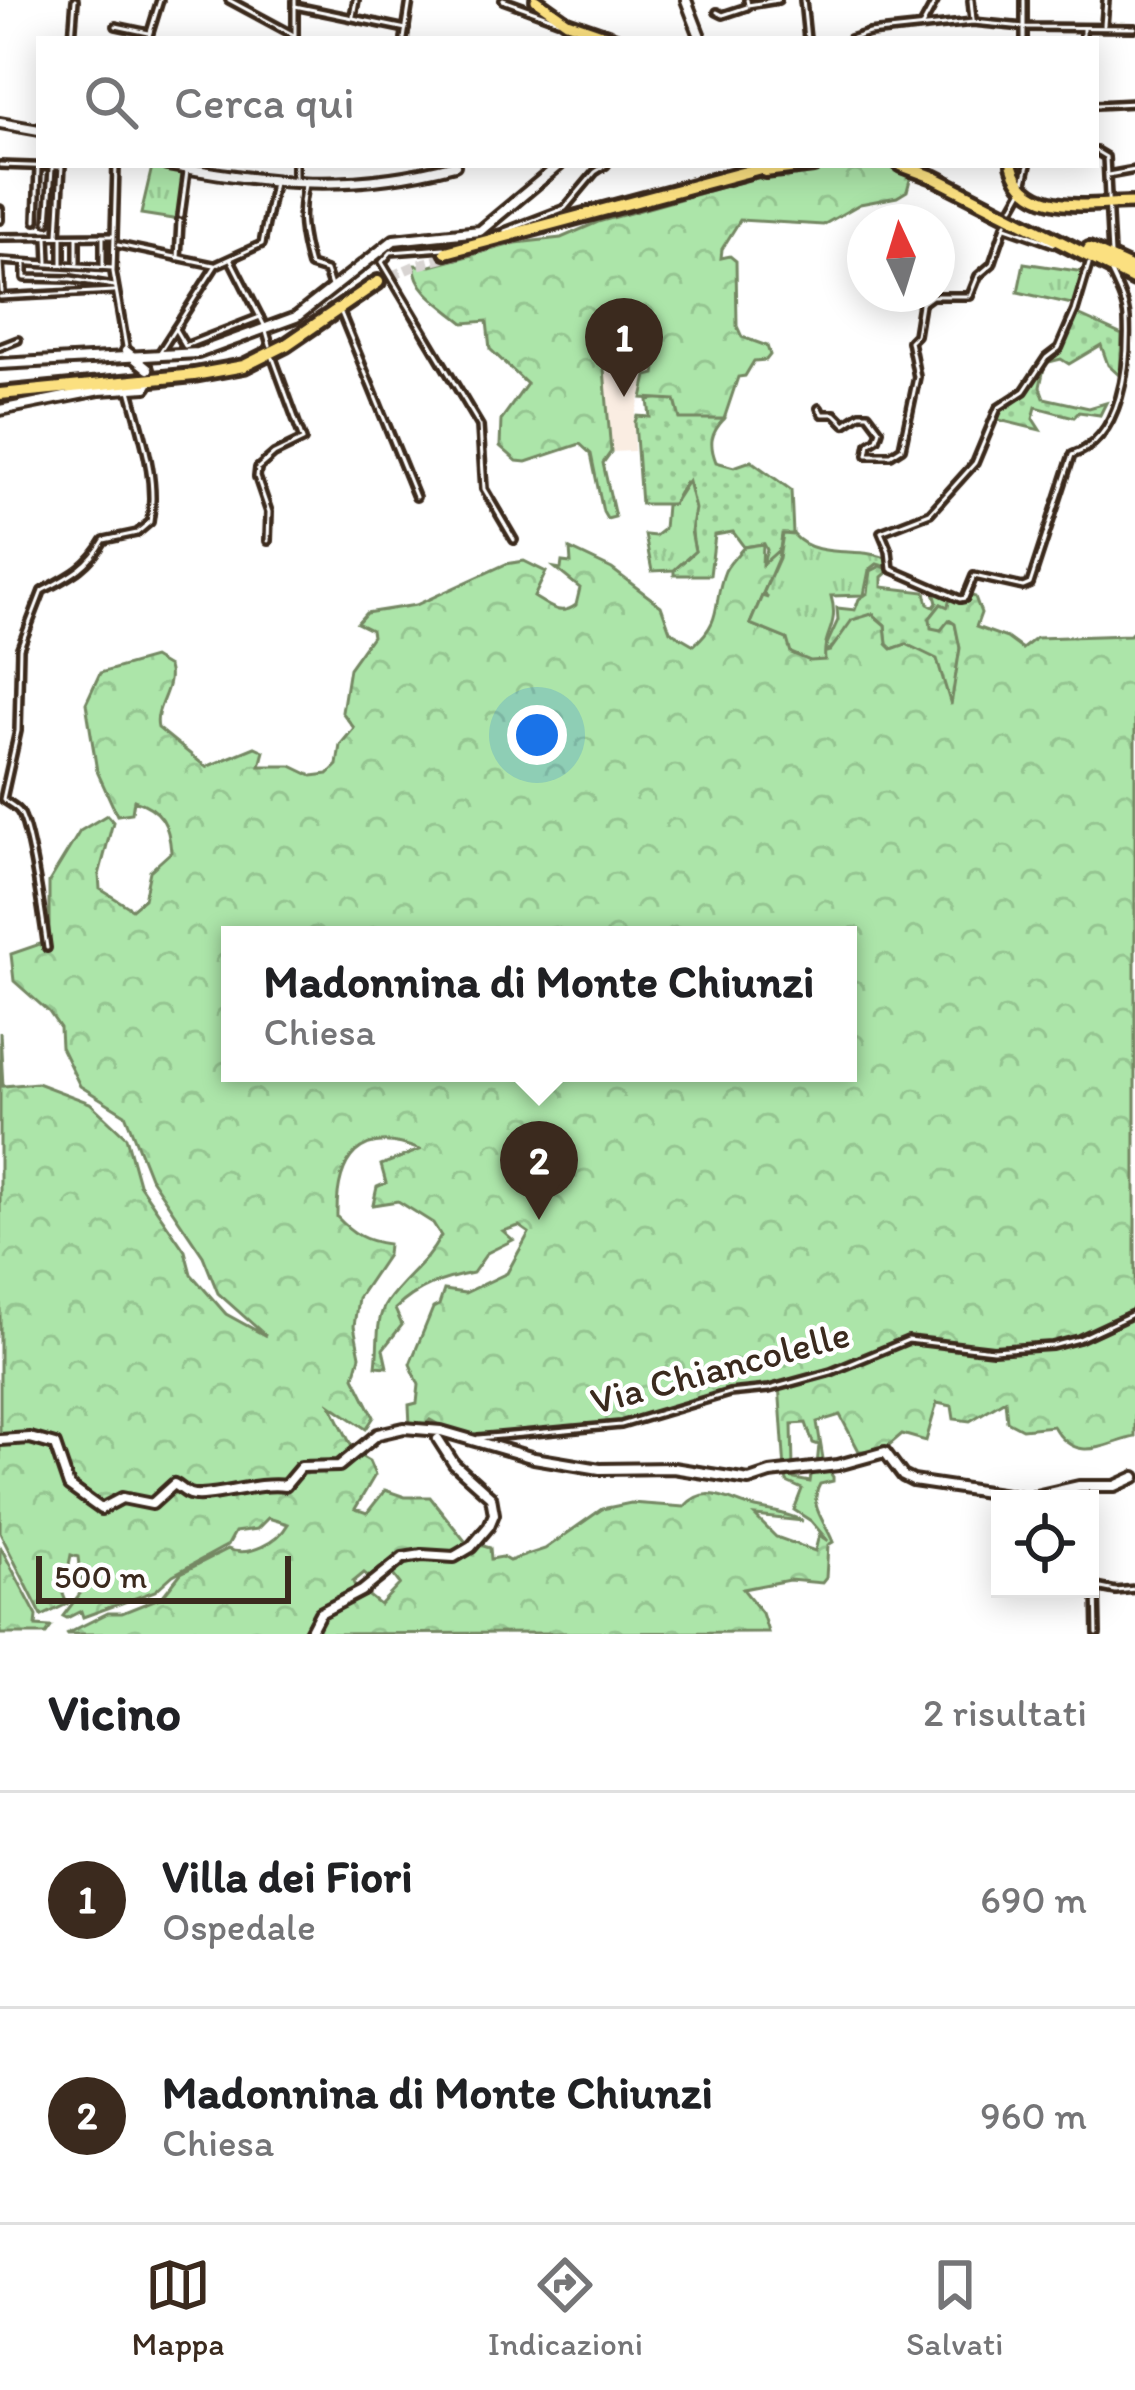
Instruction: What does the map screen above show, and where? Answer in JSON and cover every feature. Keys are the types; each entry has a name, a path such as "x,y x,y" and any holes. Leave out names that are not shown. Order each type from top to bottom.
{"highway":[{"path":"446,252 761,168"},
{"path":"571,224 735,177 794,168"},
{"path":"910,168 1112,270 1135,277"},
{"path":"923,168 1135,277"},
{"path":"0,392 194,375 244,366 293,341 377,279"}],"main road":[{"path":"536,0 544,12 588,34"},
{"path":"686,0 700,36"},
{"path":"0,123 36,129"},
{"path":"183,168 274,183 342,184 442,168"},
{"path":"3,364 141,362 198,353 263,322 296,317 394,240 480,231 555,168"},
{"path":"1013,168 1022,190 1046,201 1135,203"},
{"path":"0,410 53,398 146,387 141,362"},
{"path":"0,1440 30,1438 55,1444 69,1486 101,1509 122,1498 152,1504 174,1484 191,1495 259,1483 285,1486 301,1467 339,1466 369,1440 392,1429 426,1430 534,1458 600,1469 673,1468 749,1480 885,1452 903,1477 913,1481 1016,1498 1079,1486 1115,1486 1135,1477"},
{"path":"309,1634 320,1613 362,1591 403,1558 454,1556 486,1531 493,1519 491,1497 450,1456 443,1436"},
{"path":"450,1456 491,1490"}],"street":[{"path":"72,36 75,0"},
{"path":"116,26 148,36 160,0"},
{"path":"229,0 292,36"},
{"path":"352,16 356,0"},
{"path":"405,36 410,0"},
{"path":"503,0 544,12"},
{"path":"717,11 731,13 747,3 778,0"},
{"path":"803,0 807,36"},
{"path":"921,28 936,0"},
{"path":"971,0 973,22"},
{"path":"1024,0 1024,36"},
{"path":"1104,27 1106,0"},
{"path":"294,36 295,3 406,29"},
{"path":"874,36 973,22 1135,28"},
{"path":"1083,26 1083,36"},
{"path":"1099,105 1135,103"},
{"path":"1099,152 1105,154 1111,255"},
{"path":"0,166 36,166"},
{"path":"36,221 38,168"},
{"path":"48,222 52,168"},
{"path":"62,168 62,264"},
{"path":"116,168 115,288 141,362 174,328 216,265 262,244 274,183"},
{"path":"296,168 299,223 310,266 326,271 331,286"},
{"path":"402,168 403,177"},
{"path":"514,541 484,489 480,426 382,258 391,252 438,249 502,233 565,208 601,168"},
{"path":"1013,208 1027,168"},
{"path":"175,259 188,169"},
{"path":"1107,175 1135,170"},
{"path":"0,209 0,220"},
{"path":"289,223 299,223"},
{"path":"819,408 822,414 835,414 847,424 868,414 880,430 867,455 891,455 902,448 917,377 910,341 916,335 921,304 932,296 970,296 978,276 992,264 1006,225 1112,270 1127,317 1123,385 1104,428 1084,451 1072,454 1028,586 974,576 965,598 960,599 891,569 890,551 880,532 930,513 974,463 998,408 1024,392 1046,358 1059,348 1090,262"},
{"path":"103,236 103,267"},
{"path":"0,237 115,236"},
{"path":"47,237 48,264"},
{"path":"77,237 77,265"},
{"path":"114,244 216,265"},
{"path":"231,258 270,345"},
{"path":"113,269 0,262 1,294 115,288"},
{"path":"25,263 25,278 71,278 115,288"},
{"path":"340,311 416,496"},
{"path":"174,328 184,346 263,322"},
{"path":"3,364 2,347 19,340"},
{"path":"268,541 269,512 258,468 303,440 273,356"},
{"path":"46,948 26,826 20,812 3,800 18,731 20,648 42,591 64,583 88,565 104,540 137,532 150,522 144,435 130,388"},
{"name":"Via Chiancolelle","path":"443,1436 505,1438 608,1427 728,1393 769,1389 831,1372 908,1340 993,1350 1040,1348 1079,1339 1135,1312"},
{"path":"1097,1634 1096,1587 1116,1592 1135,1589"}],"shaded area":[{"path":"639,346 659,350 655,375 646,377 634,419 634,451 611,452 602,357 635,355"}],"green space":[{"path":"152,168 184,173 179,220 141,214"},
{"path":"828,168 912,172 907,191 897,197 847,204 847,211 823,225 740,220 721,258 730,256 736,261 737,326 742,337 767,346 770,355 754,361 745,376 738,377 724,419 680,419 675,400 642,398 647,376 655,374 656,346 639,346 636,355 603,357 611,452 603,463 615,517 607,519 591,454 580,444 526,462 517,461 500,446 501,420 527,384 490,349 487,321 464,323 448,311 425,290 415,265 431,266 516,243 561,238 598,222 751,179"},
{"path":"1024,263 1084,272 1076,305 1018,292"},
{"path":"1076,314 1122,335 1120,376 1108,365 1101,345 1069,364 1061,359 1049,362 1060,351"},
{"path":"1045,363 1040,387 1044,398 1089,408 1106,403 1100,415 1079,412 1074,417 1036,407 1033,419 1040,430 995,419 1000,409 1027,391"},
{"path":"648,400 675,400 680,418 724,419 712,439 716,462 734,467 751,461 791,490 793,534 782,534 780,549 762,566 764,544 744,547 733,532 715,535 710,575 674,575 695,551 689,482 673,504 641,504 635,422 637,416 650,417"},
{"path":"688,481 695,509 691,531 695,551 674,570 652,571 645,535 655,536 664,529 666,505 673,504"},
{"path":"783,534 815,548 890,560 890,568 877,564 869,570 864,595 831,596 833,615 825,660 810,661 791,653 787,639 750,624 762,596 768,598 763,594 779,558"},
{"path":"763,544 762,565 780,549 750,624 823,653 830,651 852,620 872,614 885,625 892,649 906,644 937,659 951,705 960,648 955,624 949,620 941,630 931,628 930,618 941,604 948,607 950,597 960,601 975,597 981,613 976,627 1022,649 1036,638 1130,635 1135,629 1135,1437 1081,1448 1062,1438 1053,1426 1022,1429 1007,1421 1005,1400 970,1421 954,1419 952,1406 937,1403 926,1441 902,1434 882,1451 859,1451 840,1415 817,1422 824,1465 817,1466 819,1445 813,1443 806,1423 792,1424 793,1469 785,1470 779,1384 575,1430 475,1437 455,1434 430,1420 424,1427 410,1425 409,1405 417,1403 419,1385 410,1364 444,1290 465,1293 507,1273 529,1233 519,1226 503,1231 513,1240 487,1253 473,1273 431,1285 404,1301 395,1309 402,1325 383,1349 387,1367 376,1366 383,1309 441,1236 433,1223 398,1201 373,1205 377,1187 386,1183 381,1165 420,1150 381,1142 355,1152 347,1164 337,1217 360,1236 388,1244 387,1255 358,1298 354,1326 360,1356 354,1377 374,1417 366,1429 331,1405 355,1453 369,1461 375,1475 355,1509 367,1513 385,1490 405,1497 430,1497 469,1546 444,1554 402,1556 372,1579 364,1573 353,1582 357,1590 318,1611 303,1634 66,1634 108,1613 122,1613 162,1597 181,1573 228,1549 262,1547 288,1524 268,1518 257,1529 235,1532 228,1545 173,1575 155,1591 83,1617 81,1611 67,1618 63,1616 82,1591 78,1557 71,1555 63,1594 67,1604 42,1616 0,1533 0,1032 3,1086 37,1083 90,1103 126,1137 139,1184 185,1251 191,1274 226,1314 266,1336 218,1293 203,1256 150,1177 125,1114 80,1086 61,1047 60,1028 14,981 11,954 49,941 49,882 80,831 107,815 113,822 99,875 100,889 132,909 144,899 150,871 171,852 166,826 157,813 134,800 132,813 117,815 97,771 86,703 100,673 153,658 168,667 158,728 206,767 255,747 264,751 260,766 291,766 312,776 328,774 337,765 340,745 354,728 342,712 349,668 372,636 371,630 357,623 366,613 416,605 506,564 524,561 546,572 534,597 565,610 576,605 580,588 555,568 561,569 562,562 571,563 570,549 612,569 661,606 670,631 694,645 714,619 725,571 744,547"},
{"path":"881,566 890,570 882,577 882,587 925,592 928,604 934,607 933,588 950,597 949,608 941,604 930,618 955,623 960,648 951,710 907,644 892,649 887,645 885,625 873,614 854,623 823,653 838,620 837,608 855,610 868,593 871,571"},
{"path":"812,1469 828,1470 833,1477 820,1484 816,1500 833,1542 828,1545 826,1578 822,1583 789,1580 743,1589 762,1613 768,1632 314,1634 327,1613 364,1592 380,1605 400,1584 390,1571 401,1566 459,1556 480,1545 490,1548 491,1559 509,1561 545,1549 602,1509 631,1503 684,1507 701,1495 719,1496 803,1521 755,1516 776,1537 815,1551 819,1535 828,1541 794,1510 802,1489 787,1482 786,1476 810,1482"},
{"path":"0,1546 37,1616 36,1626 51,1627 46,1634 0,1634"}],"tunnel":[{"path":"378,282 417,265 571,224"}],"place":[{"name":"Villa dei Fiori","path":"624,397"},
{"name":"Madonnina di Monte Chiunzi","path":"539,1220"}]}
